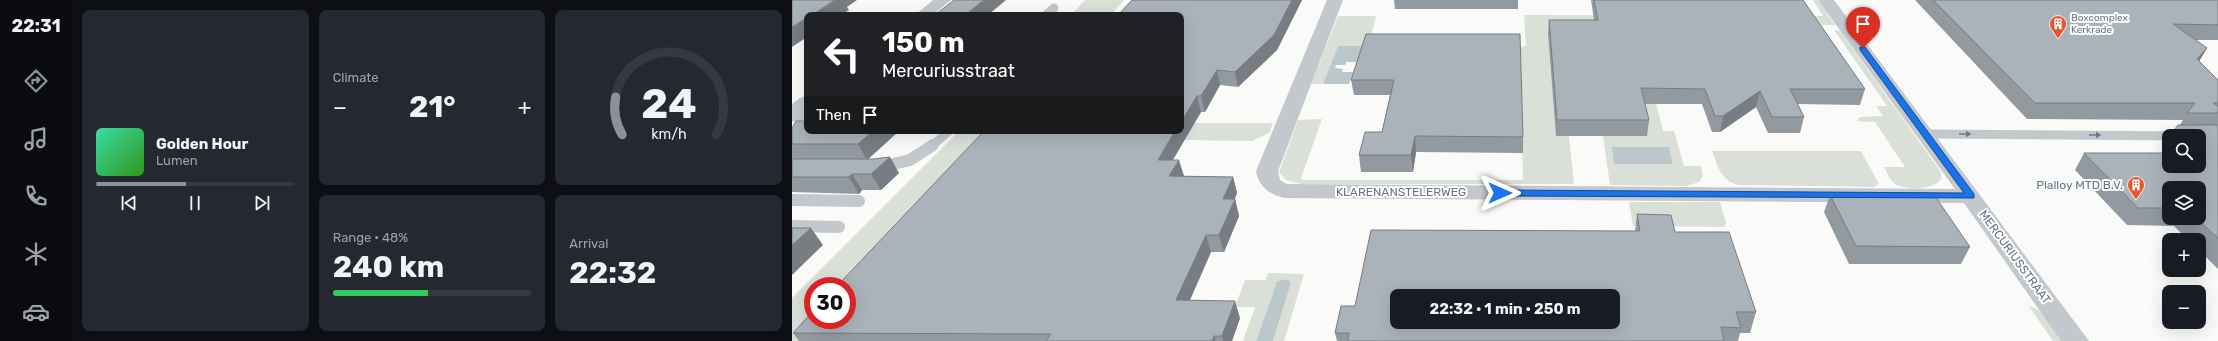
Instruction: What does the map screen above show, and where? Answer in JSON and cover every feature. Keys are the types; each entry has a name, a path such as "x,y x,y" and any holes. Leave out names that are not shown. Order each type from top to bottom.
{"street":[{"path":"927,12 943,0"},
{"name":"KLARENANSTELERWEG","path":"1335,0 1267,171 1269,181 1275,187 1284,191 1971,196"},
{"name":"MERCURIUSSTRAAT","path":"1826,0 1926,134 2076,341"},
{"path":"792,113 804,104"}],"lane":[{"path":"1049,12 1054,8"},
{"path":"792,117 804,116"},
{"path":"867,167 882,167 909,162 916,156 927,152 946,134"},
{"path":"1926,134 2162,136"},
{"path":"792,200 859,201"},
{"path":"792,226 839,227"}],"shaded area":[{"path":"1085,0 1124,0 1114,12 1074,12"},
{"path":"1813,0 1818,0 1835,25 1697,26 1548,34 1556,135 1569,136 1574,184 1301,184 1286,180 1279,172 1298,120 1322,119 1301,178 1303,180 1523,180 1520,48 1526,45 1524,15 1823,16"},
{"path":"1338,16 1376,16 1368,48 1338,46 1323,84 1311,84"},
{"path":"1834,30 1840,31 1941,172 1941,179 1938,183 1927,187 1907,188 1897,185 1889,177 1884,167 1905,167 1875,122 1857,121 1860,117 1883,116 1876,106 1887,106"},
{"path":"1338,46 1364,46 1359,62 1346,62 1345,65 1336,65 1335,68 1343,69 1342,72 1353,72 1349,84 1323,84"},
{"path":"1631,71 1657,71 1667,104 1656,104 1663,131 1674,131 1684,166 1701,166 1703,176 1699,182 1686,186 1610,185 1603,136 1647,136","holes":["1612,147 1669,147 1673,163"]},
{"path":"1194,123 1273,123 1269,133 1252,141 1184,140"},
{"path":"956,134 993,134 856,277 813,277"},
{"path":"1612,147 1669,147 1673,164 1614,164"},
{"path":"1712,151 1861,151 1879,184 1874,187 1739,185 1724,177 1718,168"},
{"path":"1629,202 1720,202 1726,223 1724,227 1633,226"},
{"path":"1268,273 1304,274 1284,341 1273,341 1291,283 1277,283 1256,341 1243,341 1255,307 1235,307 1245,280 1266,280"},
{"path":"1289,280 1291,283 1273,341 1256,341 1277,282"},
{"path":"804,286 804,329 807,329 799,341 792,341 792,298"},
{"path":"2028,305 2040,311 2062,341 2053,341"}],"building":[{"path":"792,0 835,0 817,12 804,12 804,20 792,27"},
{"path":"954,0 984,0 969,12 939,12"},
{"path":"1132,0 1292,0 1274,35 1235,72 1217,70 1201,96 1197,96 1184,117 1184,12 1121,12"},
{"path":"1594,0 1803,0 1865,89 1790,89 1804,117 1772,117 1760,91 1723,116 1715,116 1705,89 1641,88 1649,120 1557,120 1549,20 1598,20"},
{"name":"Boxcomplex Kerkrade","path":"1933,0 2218,0 2218,25 2173,24 2207,48 2197,59 2218,80 2218,103 2213,103 2218,106 2218,113 2187,113 2195,103 2035,103"},
{"path":"1366,34 1520,34 1523,137 1415,136 1411,155 1359,155 1365,132 1382,132 1394,80 1351,80"},
{"path":"796,121 804,121 804,134 870,134 858,144 792,144 792,128"},
{"path":"2178,125 2218,125 2218,238 2204,225 2206,225 2206,181 2162,181 2162,208 2138,208 2084,153 2162,153 2162,173 2206,173 2206,129 2175,129"},
{"path":"981,134 1173,134 1158,160 1179,160 1169,176 1233,177 1223,199 1235,199 1219,235 1206,235 1176,300 1235,301 1222,336 1214,336 1212,341 1046,341 1051,334 793,333 804,321 804,329 856,329 856,277 846,277"},
{"path":"890,157 871,174 852,174 849,177 792,177 792,159 873,159"},
{"path":"1830,195 1935,196 1970,247 1856,246"},
{"path":"1637,214 1671,215 1675,232 1729,232 1756,312 1736,312 1741,328 1721,327 1724,341 1348,341 1349,333 1335,333 1341,306 1355,306 1371,230 1640,231"},
{"path":"792,228 811,228 792,245"}],"place":[{"name":"Boxcomplex Kerkrade","path":"2058,39"},
{"name":"Plalloy MTD B.V.","path":"2136,200"}],"route":[{"path":"1500,193 1971,196 1863,48"}]}
